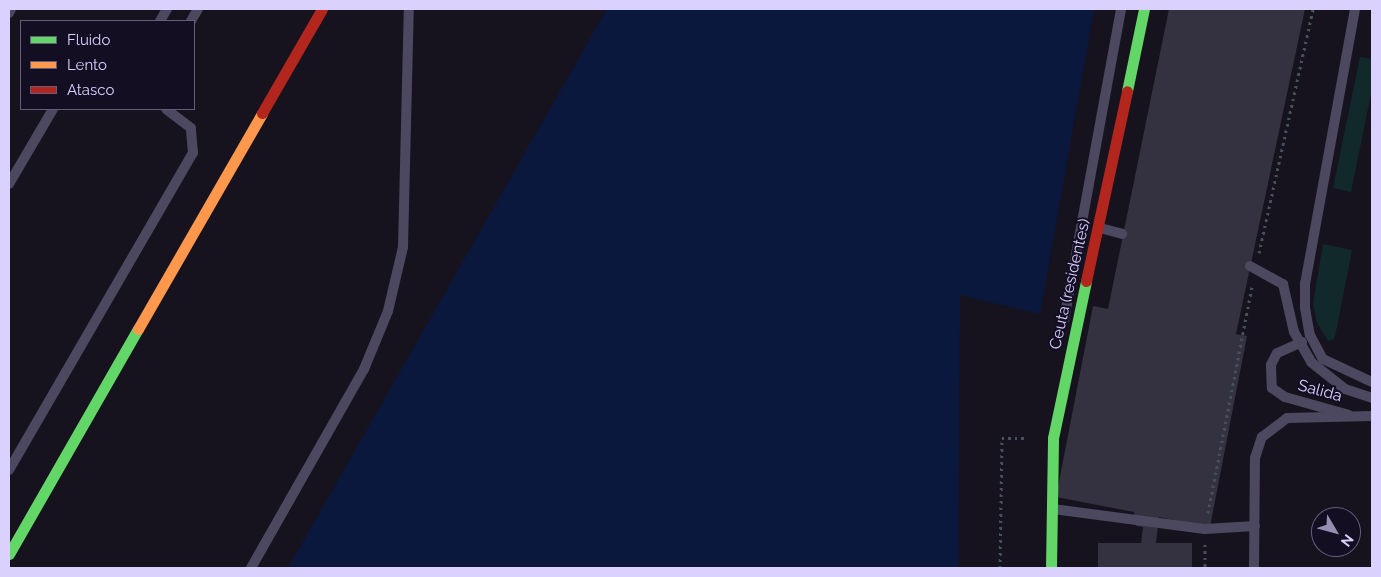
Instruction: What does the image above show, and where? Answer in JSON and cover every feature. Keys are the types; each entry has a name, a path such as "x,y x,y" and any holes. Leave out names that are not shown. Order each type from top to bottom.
{"street":[{"path":"9,554 322,9"},
{"name":"Ceuta (residentes)","path":"1052,568 1053,438 1100,228 1144,9"}],"lane":[{"path":"9,14 11,9"},
{"path":"161,20 167,9"},
{"path":"192,20 198,9"},
{"path":"250,568 364,369 388,311 403,247 409,9"},
{"path":"1053,438 1049,409 1121,9"},
{"path":"1356,9 1313,242 1305,308 1313,344 1334,368 1372,382"},
{"path":"9,184 52,110"},
{"path":"9,470 193,154 191,128 167,110"},
{"path":"1100,228 1122,234"},
{"path":"1253,267 1283,284 1298,342 1327,377 1345,389 1372,398"},
{"path":"1298,342 1313,344"},
{"name":"Salida","path":"1298,342 1277,353 1270,371 1272,388 1285,397 1349,415"},
{"path":"1254,568 1255,458 1268,429 1287,418 1349,415 1372,416"},
{"path":"1052,509 1205,529 1255,526"}],"path":[{"path":"1206,568 1205,529 1253,267 1313,9"},
{"path":"1000,568 1002,438"}],"green space":[{"path":"1360,57 1372,59 1372,89 1351,192 1333,188"},
{"path":"1323,244 1352,250 1334,339 1328,341 1317,323 1313,303"}],"water":[{"path":"607,9 1094,9 1040,314 960,295 958,568 288,568"}],"building":[{"path":"1169,9 1305,9 1236,334 1247,336 1210,527 1159,517 1156,543 1192,543 1192,568 1098,568 1098,543 1141,543 1143,527 1136,526 1134,512 1056,497 1093,306 1108,309"}],"traffic: fast":[{"path":"1127,91 1144,9"},
{"path":"1051,568 1053,438 1086,281"},
{"path":"9,554 138,329"}],"traffic: slow":[{"path":"138,329 262,113"}],"traffic: jam":[{"path":"262,113 322,9"},
{"path":"1086,281 1127,91"}]}
